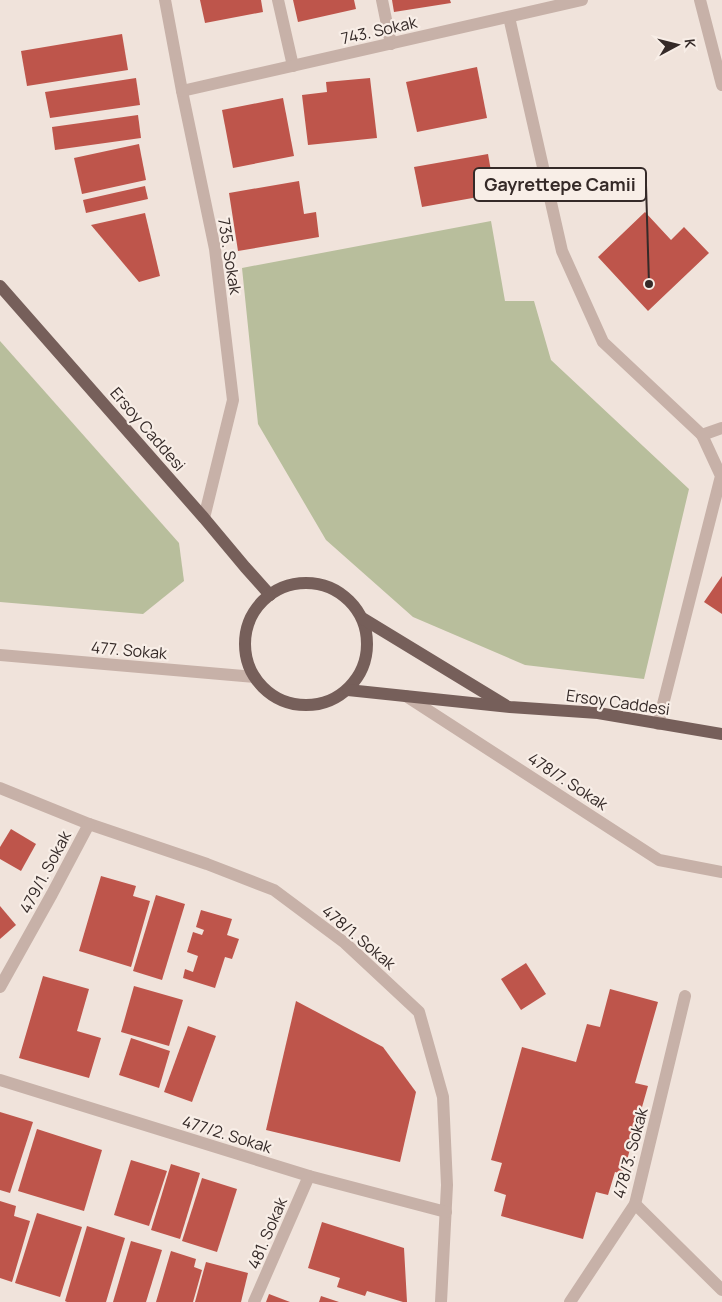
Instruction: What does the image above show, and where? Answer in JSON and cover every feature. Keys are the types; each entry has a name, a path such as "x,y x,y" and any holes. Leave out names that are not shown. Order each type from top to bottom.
{"main road":[{"name":"Ersoy Caddesi","path":"0,286 270,595"},
{"name":"Ersoy Caddesi","path":"314,583 333,589 350,601 362,618 367,636 367,656 360,674 348,690 334,700 316,705 299,706 282,701 266,691 255,677 247,659 245,640 249,621 259,605 270,595 293,584 314,583"},
{"name":"Ersoy Caddesi","path":"362,618 510,707"},
{"name":"Ersoy Caddesi","path":"348,690 510,707 598,713 722,734"}],"street":[{"name":"735. Sokak","path":"165,0 215,249 233,400 204,518"},
{"path":"278,0 293,66"},
{"path":"382,0 391,44"},
{"name":"743. Sokak","path":"182,91 582,0"},
{"path":"700,0 722,85"},
{"path":"509,16 562,251 603,342 702,435 721,476 658,724"},
{"path":"702,435 722,428"},
{"name":"477. Sokak","path":"0,656 255,677"},
{"name":"478/7. Sokak","path":"406,696 660,860 722,872"},
{"name":"478/1. Sokak","path":"0,788 89,824 207,864 274,890 345,943 419,1012 443,1097 447,1185 441,1302"},
{"name":"479/1. Sokak","path":"0,987 89,824"},
{"name":"478/3. Sokak","path":"570,1302 636,1204 685,996"},
{"name":"477/2. Sokak","path":"0,1080 309,1176 446,1212"},
{"name":"481. Sokak","path":"254,1302 309,1176"},
{"path":"636,1204 722,1290"}],"green space":[{"path":"491,221 505,301 534,301 551,360 689,489 644,679 525,665 413,617 326,540 258,424 242,268"},
{"path":"0,341 179,543 184,581 143,614 0,602"}],"building":[{"path":"200,0 261,0 263,12 205,23"},
{"path":"293,0 354,0 356,9 298,22"},
{"path":"392,0 450,0 451,3 394,12"},
{"path":"122,34 128,70 27,86 21,51"},
{"path":"477,67 487,118 417,132 406,82"},
{"path":"136,78 140,105 50,118 45,92"},
{"path":"370,78 377,138 308,145 302,95 327,92 326,82"},
{"path":"283,98 294,156 233,168 222,110"},
{"path":"138,115 141,138 55,150 52,127"},
{"path":"139,144 146,180 82,194 74,158"},
{"path":"488,154 495,194 422,207 414,167"},
{"path":"299,181 304,214 316,212 319,237 238,251 229,193"},
{"path":"145,186 148,199 86,213 83,200"},
{"path":"645,212 671,240 684,227 709,253 648,311 598,257"},
{"path":"145,213 160,276 139,282 91,225"},
{"path":"722,576 722,614 704,602"},
{"path":"11,829 36,844 21,871 0,859 0,847"},
{"path":"101,876 136,886 133,896 150,901 131,967 79,951"},
{"path":"156,895 185,904 162,980 133,971"},
{"path":"0,906 16,925 0,939"},
{"path":"201,910 232,919 227,935 239,939 232,959 225,957 215,988 183,978 185,969 193,972 198,956 187,952 193,932 202,935 204,930 196,927"},
{"path":"526,963 546,994 521,1010 501,979"},
{"path":"43,976 89,989 77,1031 101,1038 89,1078 19,1058"},
{"path":"134,986 183,1000 169,1046 121,1032"},
{"path":"610,989 658,1002 635,1083 648,1086 623,1174 615,1172 608,1195 596,1192 583,1239 501,1216 506,1195 494,1191 502,1163 491,1160 522,1047 576,1062 587,1024 600,1027"},
{"path":"296,1001 383,1047 416,1092 400,1162 266,1130"},
{"path":"188,1026 216,1036 192,1102 164,1092"},
{"path":"131,1038 170,1051 159,1088 119,1075"},
{"path":"0,1112 33,1122 10,1193 0,1190"},
{"path":"37,1129 102,1150 84,1211 18,1191"},
{"path":"131,1160 167,1171 149,1226 114,1215"},
{"path":"171,1164 200,1173 180,1239 151,1230"},
{"path":"202,1178 237,1189 217,1252 182,1241"},
{"path":"0,1201 16,1206 14,1216 30,1221 12,1282 0,1278"},
{"path":"37,1213 82,1227 60,1297 15,1283"},
{"path":"322,1222 404,1248 407,1302 367,1291 365,1296 337,1287 340,1278 308,1268"},
{"path":"87,1226 125,1238 106,1302 67,1302 65,1301"},
{"path":"131,1241 162,1250 146,1302 113,1302"},
{"path":"171,1251 196,1259 194,1267 202,1270 193,1302 156,1302"},
{"path":"206,1262 248,1273 241,1302 195,1302"},
{"path":"269,1294 290,1302 266,1302"},
{"path":"321,1296 339,1302 319,1302"}],"place":[{"name":"Gayrettepe Camii","path":"649,284"}]}
